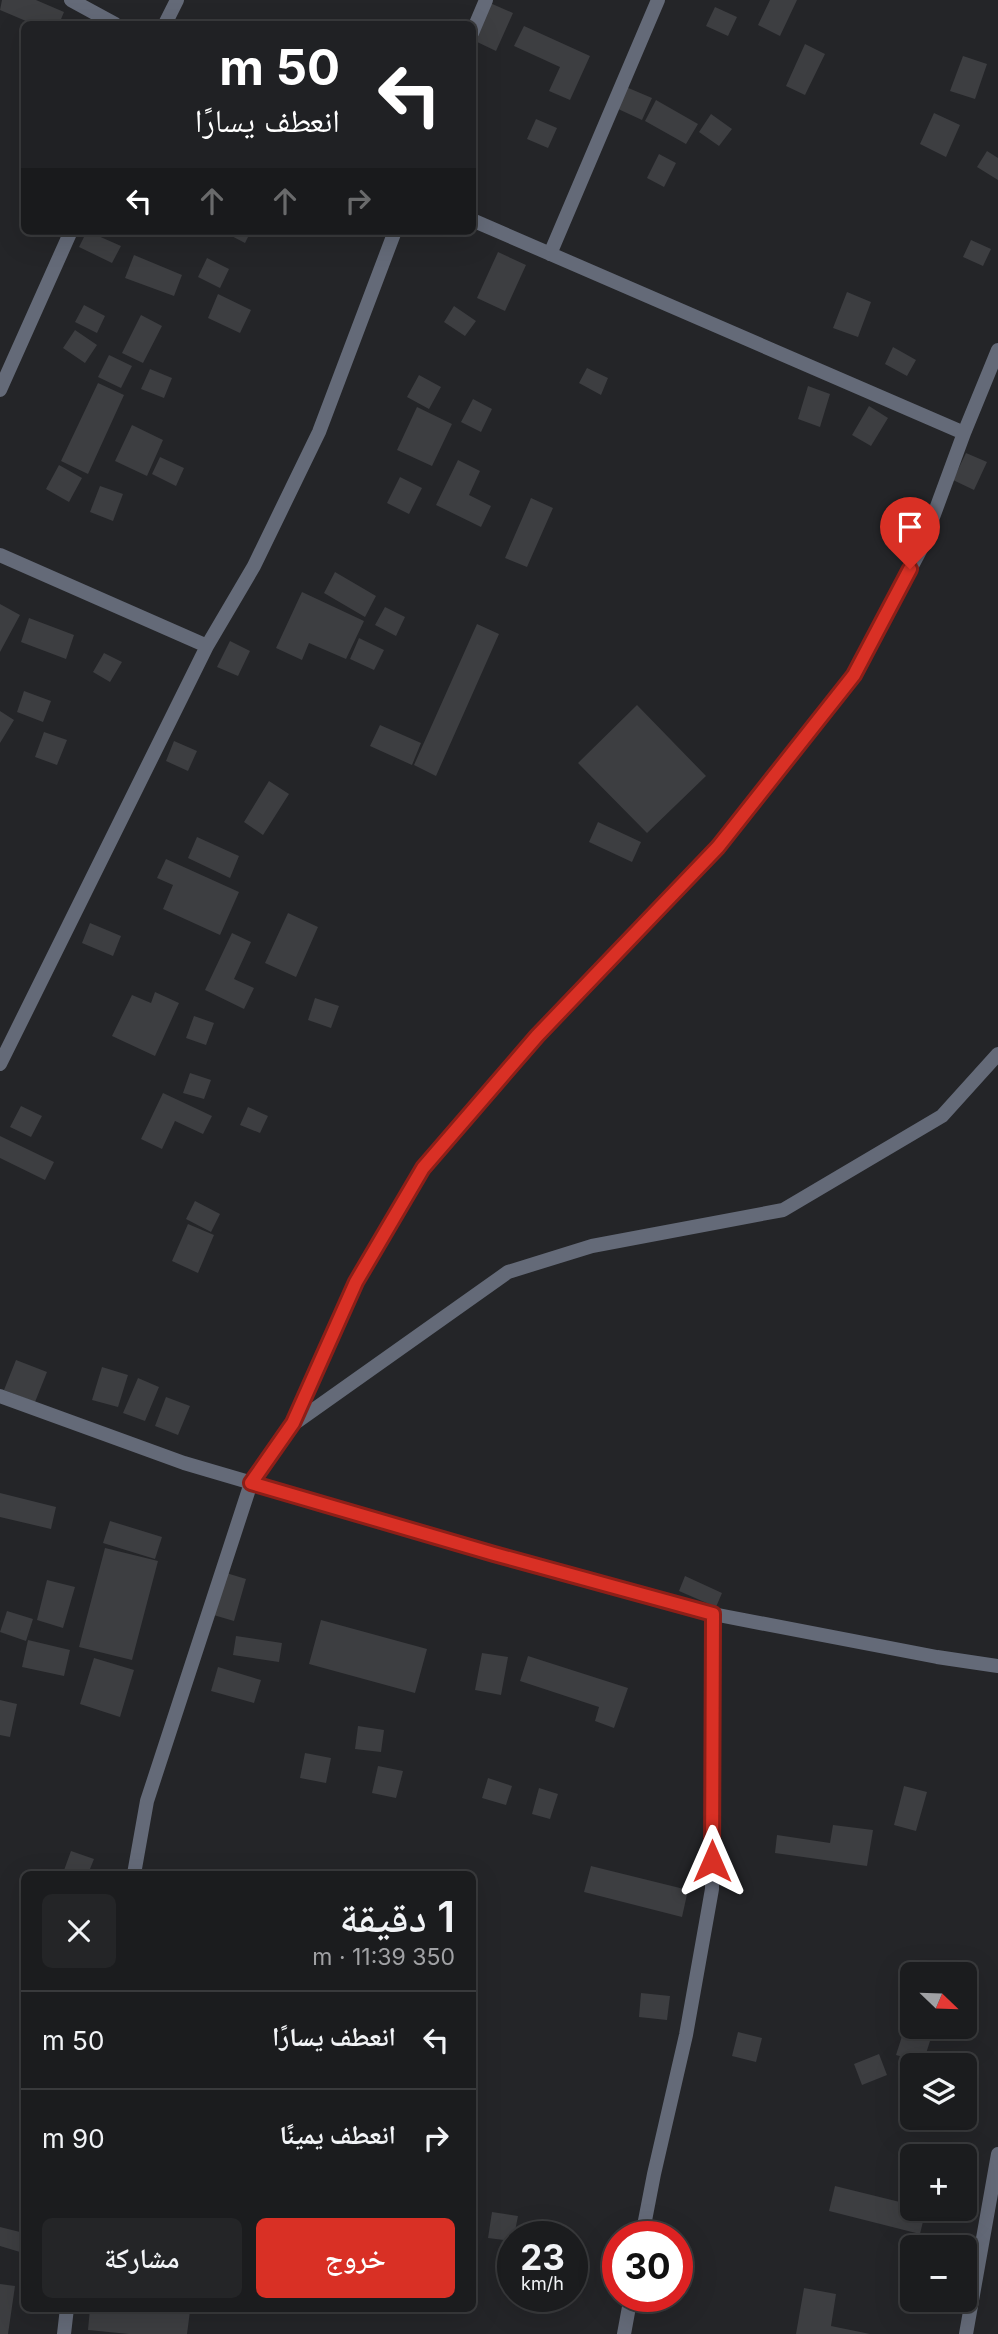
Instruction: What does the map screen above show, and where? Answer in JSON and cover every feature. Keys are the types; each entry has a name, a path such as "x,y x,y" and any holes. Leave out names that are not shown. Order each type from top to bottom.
{"street":[{"path":"71,0 110,21"},
{"path":"166,21 177,0"},
{"path":"476,24 486,0"},
{"path":"550,254 658,0"},
{"path":"476,222 964,433"},
{"path":"0,390 69,235"},
{"path":"0,1064 207,646 254,566 319,432 393,235"},
{"path":"135,1871 147,1801 251,1483 293,1423 356,1282 423,1168 537,1036 718,847 854,675 922,547 998,350"},
{"path":"0,555 207,646"},
{"path":"293,1423 508,1272 592,1246 783,1210 942,1116 998,1054"},
{"path":"0,1396 184,1463 494,1554 713,1614 998,1666"},
{"path":"645,2221 686,2035 712,1889 713,1614"},
{"path":"966,2334 998,2154"},
{"path":"64,2334 67,2312"},
{"path":"624,2334 628,2312"}],"building":[{"path":"2,0 36,0 64,12 60,21 26,21 0,10"},
{"path":"770,0 797,0 780,36 758,25"},
{"path":"490,3 513,13 496,51 476,41 476,33"},
{"path":"715,7 737,17 728,36 706,26"},
{"path":"524,26 590,56 570,100 549,91 560,67 514,46"},
{"path":"805,44 825,54 805,95 786,86"},
{"path":"963,56 987,64 975,99 950,91"},
{"path":"626,87 652,98 642,120 616,108"},
{"path":"656,100 698,124 686,144 645,121"},
{"path":"934,113 960,125 946,157 920,144"},
{"path":"711,114 732,129 719,146 699,132"},
{"path":"536,119 557,128 548,148 527,139"},
{"path":"987,151 998,158 998,180 977,167"},
{"path":"659,154 676,163 664,187 647,178"},
{"path":"85,235 96,235 121,246 112,263 79,247"},
{"path":"230,235 249,235 245,243"},
{"path":"971,240 991,249 983,266 963,257"},
{"path":"498,252 526,265 505,311 477,298"},
{"path":"134,255 182,275 174,296 125,278"},
{"path":"207,258 229,269 220,288 198,277"},
{"path":"847,292 871,302 858,337 833,328"},
{"path":"218,294 251,310 240,333 208,318"},
{"path":"84,305 105,316 97,333 75,322"},
{"path":"454,306 476,321 465,336 444,322"},
{"path":"141,315 162,326 143,363 122,353"},
{"path":"75,330 97,345 85,363 63,348"},
{"path":"893,347 916,360 907,376 885,364"},
{"path":"109,355 132,366 121,388 98,377"},
{"path":"587,368 608,378 601,395 579,383"},
{"path":"150,369 172,378 164,398 141,389"},
{"path":"419,375 441,387 429,409 407,397"},
{"path":"98,383 124,395 88,474 61,461"},
{"path":"808,386 830,394 820,427 798,419"},
{"path":"473,399 492,409 481,432 461,422"},
{"path":"869,406 888,418 871,446 852,435"},
{"path":"417,407 452,424 432,466 397,450"},
{"path":"132,425 163,440 147,476 115,461"},
{"path":"966,453 987,462 974,490 953,480"},
{"path":"160,457 184,468 176,486 152,474"},
{"path":"458,460 480,471 469,495 491,506 481,527 436,505"},
{"path":"59,465 82,478 69,502 46,489"},
{"path":"400,477 422,488 409,514 387,503"},
{"path":"100,486 123,494 113,521 90,512"},
{"path":"531,498 553,508 527,567 505,558"},
{"path":"335,572 376,596 365,617 324,593"},
{"path":"302,592 364,621 346,659 309,643 302,660 276,648"},
{"path":"0,604 20,615 0,652"},
{"path":"385,607 405,617 396,636 375,625"},
{"path":"29,618 74,635 66,659 21,642"},
{"path":"477,624 499,634 436,776 414,765"},
{"path":"359,638 384,650 374,670 350,659"},
{"path":"230,641 250,651 238,676 217,667"},
{"path":"104,653 122,662 110,682 93,672"},
{"path":"24,691 51,701 43,722 17,712"},
{"path":"637,705 706,776 647,833 578,763"},
{"path":"0,711 14,720 0,743"},
{"path":"380,725 421,743 412,765 370,746"},
{"path":"44,732 67,740 57,765 35,757"},
{"path":"174,741 197,751 188,771 166,761"},
{"path":"269,781 289,794 263,835 244,822"},
{"path":"598,822 641,842 632,862 589,842"},
{"path":"197,837 239,856 230,878 188,858"},
{"path":"166,859 239,892 220,935 163,909 173,885 157,878"},
{"path":"288,913 318,927 296,977 265,963"},
{"path":"90,923 121,936 113,956 82,943"},
{"path":"232,933 251,942 234,979 254,988 244,1009 205,990"},
{"path":"155,992 179,1003 155,1056 112,1036 132,995 151,1003"},
{"path":"315,998 339,1006 331,1028 308,1020"},
{"path":"194,1016 214,1023 206,1045 186,1038"},
{"path":"190,1073 211,1080 204,1099 183,1093"},
{"path":"163,1093 212,1116 203,1134 175,1121 162,1149 141,1139"},
{"path":"21,1106 42,1116 31,1137 10,1127"},
{"path":"248,1107 268,1116 260,1133 240,1125"},
{"path":"0,1136 54,1162 45,1180 0,1158"},
{"path":"195,1201 220,1214 211,1232 186,1219"},
{"path":"188,1224 214,1235 198,1273 172,1261"},
{"path":"16,1360 47,1372 35,1402 4,1390"},
{"path":"102,1367 128,1375 118,1407 92,1400"},
{"path":"138,1378 159,1387 145,1421 123,1413"},
{"path":"166,1397 190,1406 178,1435 155,1426"},
{"path":"0,1493 56,1507 51,1529 0,1517"},
{"path":"110,1521 162,1537 155,1559 103,1543"},
{"path":"105,1548 158,1561 132,1660 79,1647"},
{"path":"223,1572 246,1579 234,1621 210,1614"},
{"path":"685,1576 722,1593 716,1607 679,1591"},
{"path":"47,1580 75,1587 63,1628 37,1620"},
{"path":"7,1611 33,1619 26,1641 0,1632"},
{"path":"321,1620 427,1649 415,1693 309,1664"},
{"path":"236,1636 282,1643 279,1662 233,1655"},
{"path":"28,1640 70,1650 64,1676 22,1667"},
{"path":"482,1653 508,1657 501,1695 475,1690"},
{"path":"528,1656 628,1688 614,1728 595,1721 599,1707 520,1681"},
{"path":"94,1658 134,1670 120,1717 80,1704"},
{"path":"218,1667 261,1680 254,1703 211,1691"},
{"path":"0,1700 17,1704 10,1737 0,1735"},
{"path":"358,1726 384,1730 381,1752 355,1749"},
{"path":"305,1753 331,1758 326,1783 300,1778"},
{"path":"378,1766 403,1771 396,1798 372,1793"},
{"path":"488,1778 512,1786 506,1805 482,1798"},
{"path":"904,1786 927,1792 916,1831 894,1825"},
{"path":"539,1788 558,1794 550,1819 532,1814"},
{"path":"833,1825 873,1830 867,1866 775,1853 777,1835 830,1843"},
{"path":"71,1851 94,1859 89,1871 64,1871"},
{"path":"591,1866 688,1890 682,1917 584,1892"},
{"path":"641,1993 670,1996 667,2020 639,2017"},
{"path":"738,2032 762,2038 756,2062 732,2056"},
{"path":"901,2039 930,2041 926,2053 896,2055"},
{"path":"879,2054 887,2075 862,2085 854,2064"},
{"path":"835,2186 900,2202 900,2221 923,2221 920,2234 829,2211"},
{"path":"492,2212 518,2216 517,2221 497,2221 497,2239 488,2238"},
{"path":"0,2227 21,2232 20,2252 0,2246"},
{"path":"0,2284 15,2286 8,2334 0,2334"},
{"path":"804,2288 836,2294 831,2326 870,2334 796,2334"},
{"path":"90,2312 190,2312 187,2334 129,2334 88,2330"}],"route":[{"path":"712,1861 713,1614 251,1483 293,1423 356,1282 423,1168 537,1036 718,847 854,675 910,569"}]}
